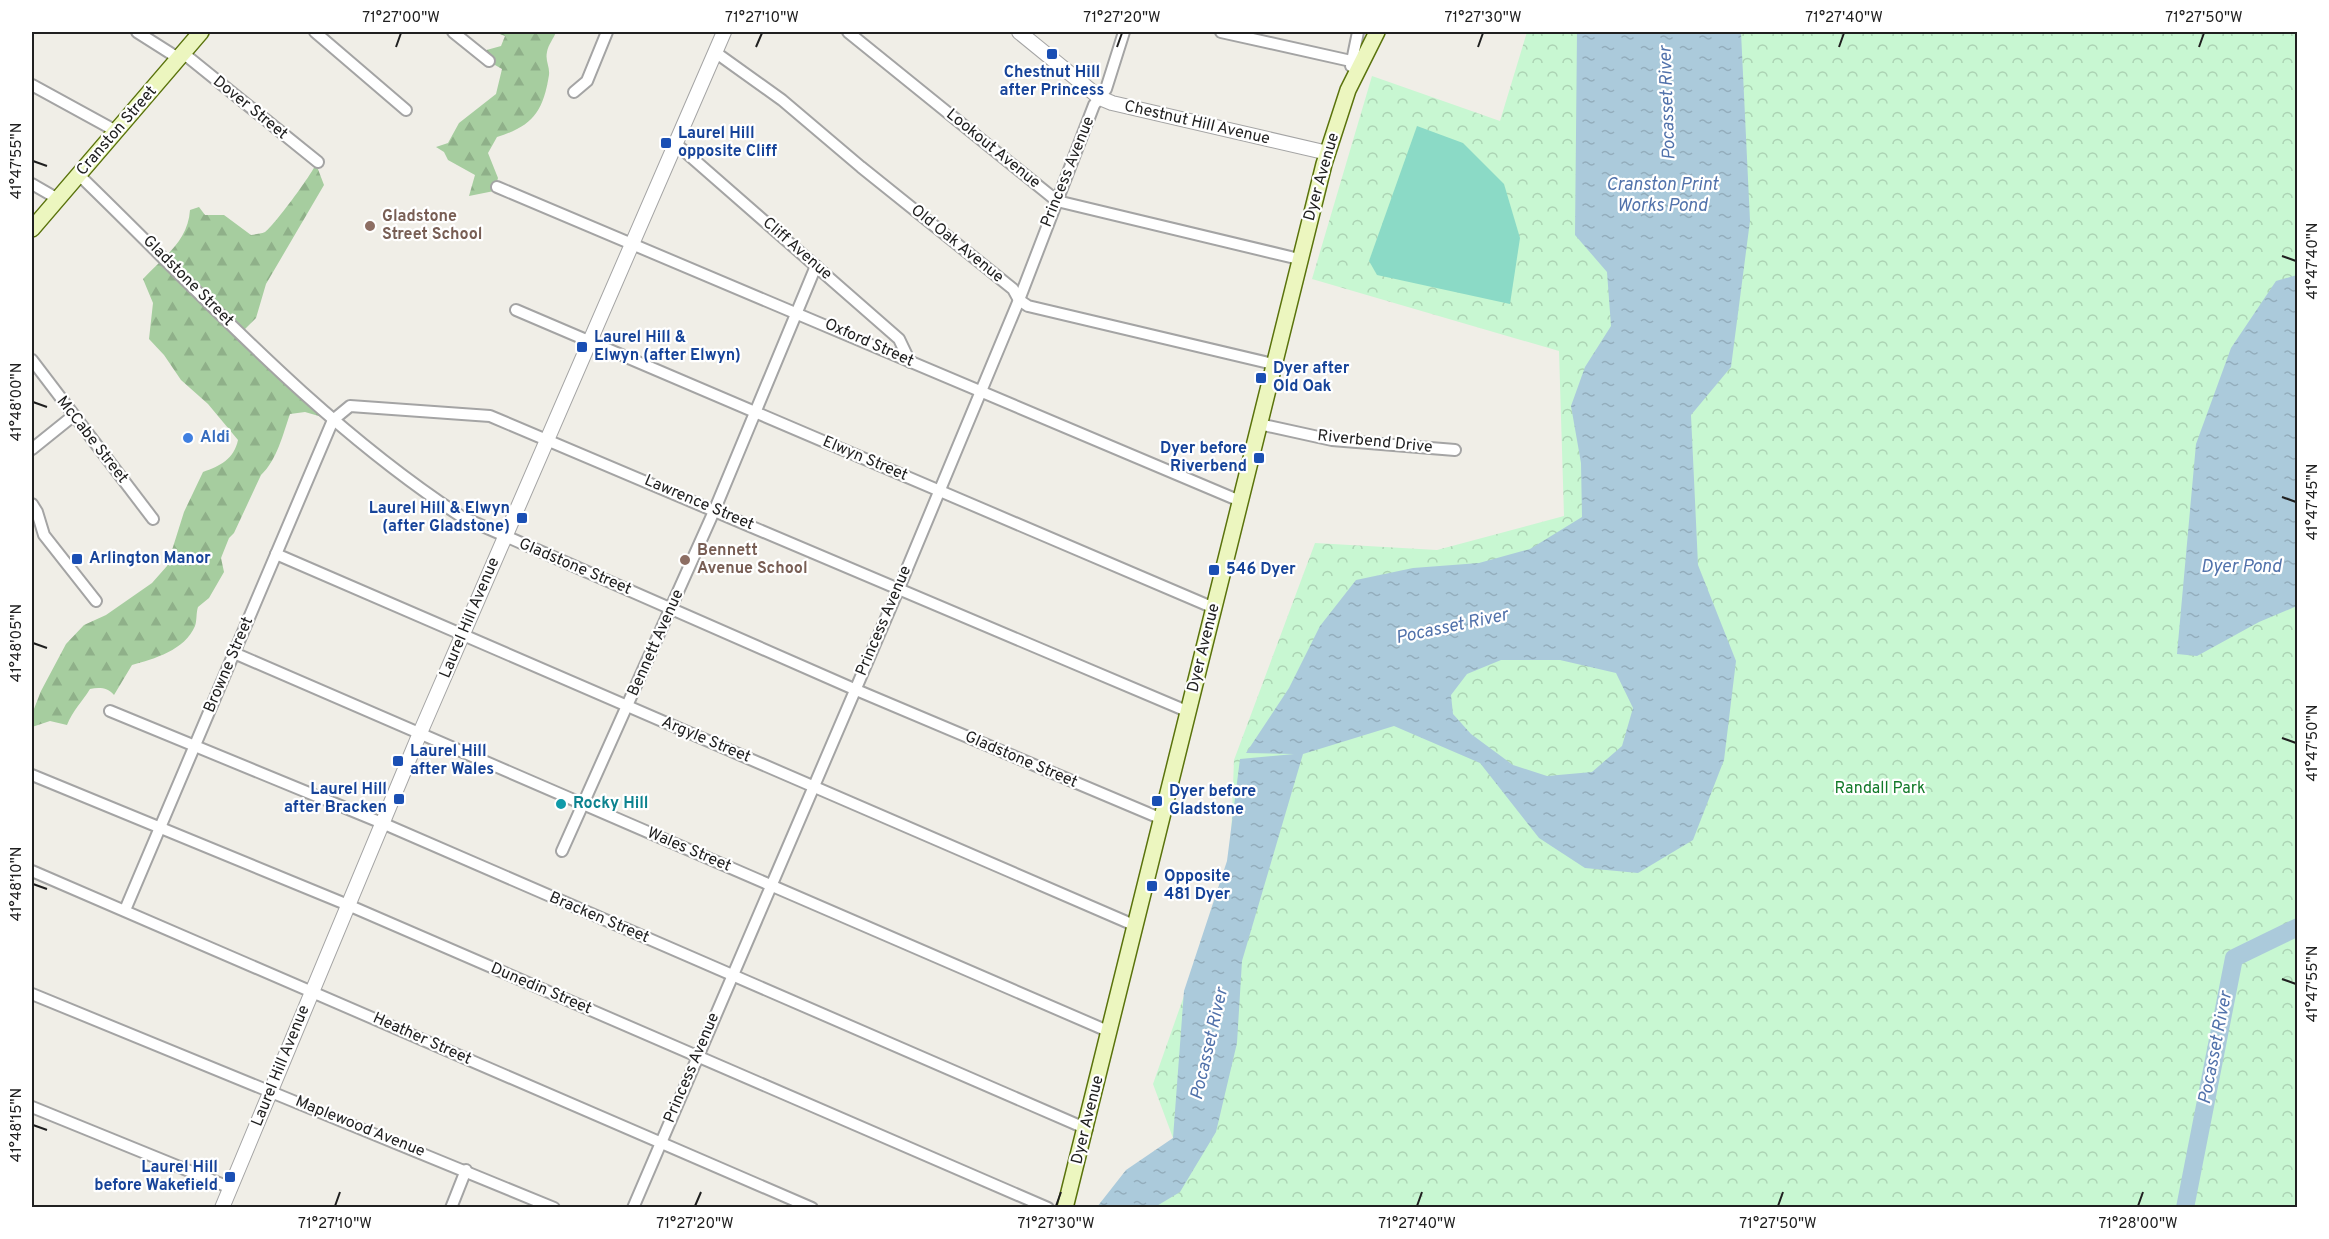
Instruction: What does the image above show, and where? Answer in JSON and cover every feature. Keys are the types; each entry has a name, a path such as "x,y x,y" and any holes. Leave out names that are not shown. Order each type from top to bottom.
{"main road":[{"name":"Cranston Street","path":"32,229 201,32"},
{"name":"Dyer Avenue","path":"1065,1208 1087,1129 1299,259 1348,90 1377,32"}],"street":[{"name":"Dover Street","path":"137,32 181,55 318,162"},
{"path":"315,32 406,110"},
{"path":"453,32 489,61"},
{"path":"574,92 587,81 607,32"},
{"name":"Laurel Hill Avenue","path":"222,1208 420,733 724,32"},
{"name":"Lookout Avenue","path":"848,32 1057,201 1299,259"},
{"name":"Chestnut Hill Avenue","path":"1019,32 1100,98 1134,109 1328,153"},
{"name":"Princess Avenue","path":"633,1208 982,390 1057,201 1100,98 1106,89 1124,32"},
{"path":"1221,32 1351,61"},
{"name":"Dyer Avenue","path":"1348,90 1351,61 1358,32"},
{"name":"Old Oak Avenue","path":"715,52 782,100 861,167 1013,289 1019,300 1028,306 1273,364"},
{"path":"32,84 116,131"},
{"name":"Cliff Avenue","path":"675,143 899,339 910,362"},
{"name":"Gladstone Street","path":"80,175 226,320 333,420 424,492 462,517 854,689 1162,819"},
{"path":"32,184 58,199"},
{"name":"Oxford Street","path":"497,187 798,312 910,362 982,390 1240,501"},
{"name":"Bennett Avenue","path":"562,851 715,509 816,267"},
{"name":"Elwyn Street","path":"516,310 1214,608"},
{"name":"McCabe Street","path":"32,360 153,519"},
{"name":"Lawrence Street","path":"333,420 350,406 490,416 715,509 1189,712"},
{"path":"32,448 73,416"},
{"name":"Browne Street","path":"125,910 333,420"},
{"name":"Riverbend Drive","path":"1259,424 1332,440 1455,450"},
{"path":"34,508 44,535 96,602"},
{"name":"Argyle Street","path":"276,554 1136,926"},
{"name":"Wales Street","path":"234,653 1110,1032"},
{"name":"Bracken Street","path":"110,711 382,824 1087,1129"},
{"name":"Dunedin Street","path":"32,775 348,905 1048,1208"},
{"name":"Heather Street","path":"32,871 812,1208"},
{"name":"Maplewood Avenue","path":"32,994 554,1208"},
{"path":"32,1107 231,1188"},
{"path":"451,1208 466,1170"}],"green space":[{"path":"494,32 556,32 547,52 549,75 539,108 527,123 497,137 488,153 498,178 494,191 469,196 475,175 448,160 444,152 436,147 448,143 459,123 496,94 502,69 481,57 483,51 501,46 505,36"},
{"name":"Randall Park","path":"1527,32 2297,32 2297,1207 1099,1208 1101,1202 1173,1138 1153,1084 1230,865 1234,760 1315,543 1437,550 1564,516 1559,351 1312,279 1372,76 1500,121"},
{"path":"1417,126 1463,143 1504,184 1520,238 1510,304 1377,275 1369,261"},
{"path":"316,164 324,185 266,284 256,318 241,333 329,419 305,412 290,414 275,454 261,475 234,533 229,538 221,558 224,572 209,598 198,607 195,626 184,641 168,652 132,665 114,695 103,688 90,689 67,725 50,721 32,727 32,714 41,691 66,644 84,625 106,615 152,583 167,566 184,512 203,472 230,457 238,440 208,404 181,380 164,355 149,339 153,303 143,279 180,240 185,231 190,210 199,207 205,215 224,215 251,235 263,233 284,211"}],"water":[{"name":"Cranston Print Works Pond","path":"1577,32 1741,32 1750,221 1731,367 1691,415 1698,565 1736,661 1724,760 1693,840 1638,873 1585,868 1539,838 1480,763 1394,726 1303,754 1242,961 1237,1043 1216,1132 1180,1192 1155,1207 1097,1207 1126,1170 1173,1138 1184,991 1227,861 1240,759 1294,754 1246,753 1289,688 1320,626 1356,580 1413,568 1479,563 1530,549 1582,517 1581,463 1571,406 1585,367 1611,326 1607,272 1575,235","holes":["1501,660 1560,660 1616,673 1633,708 1622,746 1592,772 1547,776 1513,765 1471,734 1453,714 1451,695 1467,674"]},
{"name":"Dyer Pond","path":"2297,275 2297,606 2259,622 2197,656 2177,654 2196,444 2231,348 2276,281"}],"waterway":[{"name":"Pocasset River","path":"2185,1208 2234,958 2298,927"}],"place":[{"name":"Chestnut Hill after Princess","path":"1052,54"},
{"name":"Laurel Hill opposite Cliff","path":"666,143"},
{"name":"Gladstone Street School","path":"370,226"},
{"name":"Laurel Hill & Elwyn (after Elwyn)","path":"582,347"},
{"name":"Dyer after Old Oak","path":"1261,378"},
{"name":"Aldi","path":"188,438"},
{"name":"Dyer before Riverbend","path":"1259,458"},
{"name":"Laurel Hill & Elwyn (after Gladstone)","path":"522,518"},
{"name":"Arlington Manor","path":"77,559"},
{"name":"Bennett Avenue School","path":"685,560"},
{"name":"546 Dyer","path":"1214,570"},
{"name":"Laurel Hill after Wales","path":"398,761"},
{"name":"Laurel Hill after Bracken","path":"399,799"},
{"name":"Dyer before Gladstone","path":"1157,801"},
{"name":"Rocky Hill","path":"561,804"},
{"name":"Opposite 481 Dyer","path":"1152,886"},
{"name":"Laurel Hill before Wakefield","path":"230,1177"}]}
